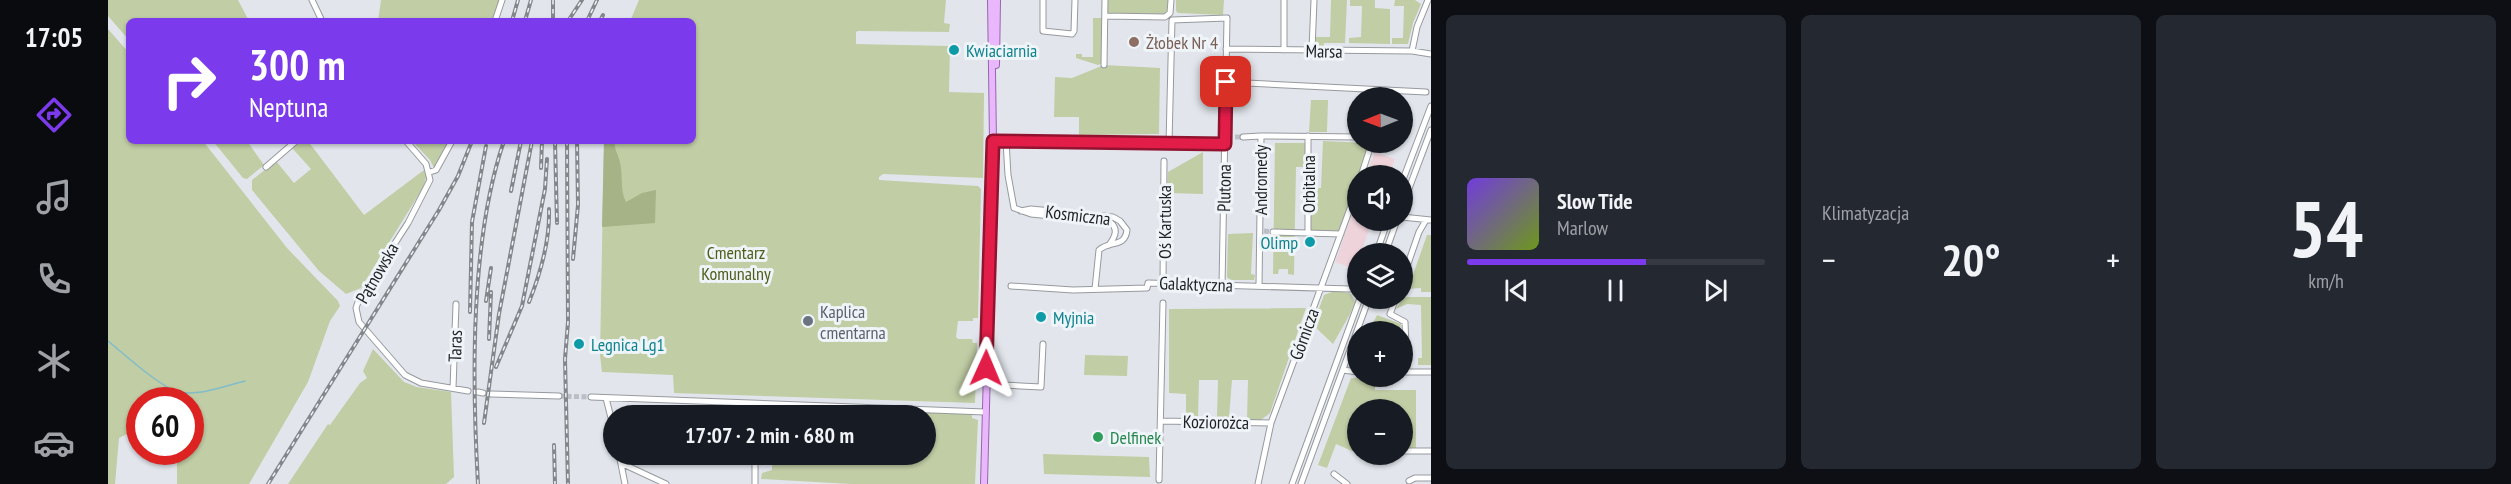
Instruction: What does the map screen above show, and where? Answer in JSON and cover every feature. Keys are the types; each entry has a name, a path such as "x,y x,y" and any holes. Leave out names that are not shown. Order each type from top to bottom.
{"main road":[{"path":"984,484 993,141 991,0"},
{"path":"993,77 998,57 997,0"}],"street":[{"path":"312,0 321,18"},
{"path":"496,18 502,0"},
{"path":"1043,0 1043,31 1072,34 1074,31 1074,0"},
{"path":"1104,65 1105,0"},
{"path":"1105,16 1165,17 1170,13 1171,0"},
{"path":"1284,0 1284,50"},
{"path":"1312,50 1314,0"},
{"path":"1412,51 1417,27 1428,0"},
{"name":"Plutona","path":"1169,143 1172,20 1227,18 1222,286"},
{"name":"Marsa","path":"1226,49 1431,52"},
{"path":"1226,82 1426,92"},
{"path":"1408,165 1431,106"},
{"path":"1413,178 1431,130"},
{"path":"1243,137 1261,136"},
{"name":"Andromedy","path":"1259,285 1262,231 1261,136 1347,137"},
{"name":"Orbitalna","path":"1308,136 1306,233 1341,234"},
{"path":"993,141 1169,143 1225,140 1235,137"},
{"name":"Kosmiczna","path":"1006,141 1011,200 1014,208 1020,211 1031,209 1113,217 1125,226 1126,235 1122,242 1099,250 1095,289"},
{"path":"266,167 293,144"},
{"path":"409,144 430,172"},
{"name":"Pątnowska","path":"450,144 436,170 430,172 430,180 424,195 359,299 357,315 359,322 405,375 421,382 468,391"},
{"name":"Oś Kartuska","path":"1163,283 1164,161"},
{"path":"1020,211 1054,217 1110,222 1115,231 1115,238 1109,245"},
{"name":"Górnicza","path":"1258,484 1271,423 1347,217"},
{"path":"1413,218 1429,220"},
{"path":"1413,249 1419,232 1429,220"},
{"path":"1273,231 1306,233"},
{"name":"Galaktyczna","path":"1011,286 1073,290 1148,288 1148,283 1163,283 1347,289"},
{"path":"1159,480 1163,303"},
{"name":"Taras","path":"453,388 456,304"},
{"path":"1292,484 1356,309"},
{"path":"1301,484 1365,309"},
{"path":"1392,309 1390,314 1403,321"},
{"path":"986,384 1038,388 1042,385 1043,344"},
{"path":"1343,369 1347,370"},
{"path":"1413,372 1431,372"},
{"path":"491,394 560,396"},
{"path":"591,397 985,412"},
{"path":"606,398 608,405"},
{"name":"Koziorożca","path":"1161,421 1271,423"},
{"path":"1413,451 1431,451"},
{"path":"621,465 625,484"},
{"path":"625,465 666,484"},
{"path":"755,465 755,484"},
{"path":"1334,474 1347,484"},
{"path":"1409,481 1415,478 1431,478"}],"shaded area":[{"path":"1375,153 1395,159 1393,165 1370,165"},
{"path":"1347,228 1347,231 1369,231 1364,243 1347,243 1347,266 1335,262"}],"green space":[{"path":"108,0 238,0 247,18 126,18 126,37 108,16"},
{"path":"381,0 499,0 494,18 378,18"},
{"name":"Cmentarz Komunalny","path":"639,0 946,0 944,23 950,24 949,32 858,31 856,32 856,44 950,46 949,92 984,93 983,178 883,174 879,177 879,180 978,186 981,189 978,318 973,318 973,321 958,321 956,337 972,339 973,343 977,343 975,403 674,393 673,375 602,372 600,355 604,144 696,144 696,18 631,18"},
{"path":"1108,0 1168,0 1167,12 1165,14 1108,13"},
{"path":"1176,0 1224,0 1223,15 1178,13"},
{"path":"1331,0 1347,0 1345,43 1324,43 1323,48 1317,47 1315,37 1330,37"},
{"path":"1350,0 1375,0 1375,8 1390,9 1390,44 1349,43 1349,38 1361,37 1362,6 1350,6"},
{"path":"1395,0 1415,0 1421,4 1408,44 1392,44 1392,38 1403,38 1404,6 1394,6"},
{"path":"1093,18 1102,18 1103,63 1098,65 1076,58 1076,54 1082,54 1082,57 1093,57"},
{"path":"108,29 126,50 126,144 205,144 287,248 338,301 340,306 330,321 308,382 249,484 177,484 177,465 204,465 204,387 126,387 126,434 119,438 115,484 108,484"},
{"path":"1104,65 1160,68 1159,134 1079,135 1079,117 1054,117 1055,77 1072,78"},
{"path":"1311,100 1328,100 1327,132 1309,132"},
{"path":"1323,141 1347,142 1347,153 1366,153 1362,165 1347,165 1347,210 1340,231 1310,231 1311,188 1321,188"},
{"path":"1275,143 1306,143 1305,167 1296,167 1294,275 1288,274 1288,269 1279,269 1278,274 1273,274"},
{"path":"215,144 249,144 264,165 247,179 243,178"},
{"path":"296,144 310,144 364,215 424,170 426,177 424,186 361,288 346,294 319,271 252,190 252,180 276,161 294,183 311,169 292,148"},
{"path":"415,144 447,144 434,168 430,160"},
{"path":"604,144 615,144 626,202 642,193 656,190 655,223 602,227"},
{"path":"1203,152 1203,194 1167,193 1168,172"},
{"path":"1253,233 1251,274 1255,275 1254,280 1230,280 1227,277 1228,234"},
{"path":"1427,235 1431,235 1431,292 1421,292 1421,288 1413,289 1413,275"},
{"path":"1337,290 1347,293 1347,309 1352,309 1333,344 1313,325 1324,295"},
{"path":"1413,297 1431,297 1431,365 1418,365 1418,358 1422,358 1421,305 1413,304"},
{"path":"1306,308 1270,413 1261,420 1247,420 1248,380 1232,380 1229,418 1217,417 1218,380 1199,380 1198,417 1186,417 1186,394 1169,393 1169,309"},
{"path":"1377,315 1393,321 1374,321"},
{"path":"373,349 404,382 417,387 451,392 454,477 446,484 288,484 328,424 330,425 360,383 367,378 363,371"},
{"path":"1085,355 1128,356 1127,376 1084,375"},
{"path":"1348,387 1416,390 1416,449 1413,449 1413,399 1347,399 1347,449 1336,444 1327,468 1318,465"},
{"path":"936,413 972,414 972,418 978,420 975,484 851,484 761,479 762,473 772,470 772,465 936,465"},
{"path":"1043,454 1149,457 1150,477 1044,474"}],"waterway":[{"path":"108,341 154,378 173,390 188,393 204,392 245,381"}],"tunnel":[{"path":"1235,137 1243,137"},
{"path":"1264,231 1273,232"},
{"path":"559,396 591,397"}],"railway":[{"path":"513,18 518,0"},
{"path":"526,18 531,0"},
{"path":"553,0 553,18"},
{"path":"570,18 582,0"},
{"path":"588,18 597,0"},
{"path":"268,484 439,210 458,176 471,144"},
{"path":"478,484 475,356 479,266 493,180 503,144"},
{"path":"511,191 520,144"},
{"path":"484,423 499,314 531,144"},
{"path":"541,168 542,144"},
{"path":"555,144 557,223"},
{"path":"567,144 568,322 565,359 568,484"},
{"path":"573,259 578,205 577,144"},
{"path":"470,312 472,222 486,146"},
{"path":"496,367 522,306 545,189 547,159"},
{"path":"529,302 544,256 549,209"},
{"path":"486,301 491,268"},
{"path":"489,339 491,292"},
{"path":"554,445 555,484"}],"place":[{"name":"Żłobek Nr 4","path":"1134,42"},
{"name":"Kwiaciarnia","path":"954,50"},
{"name":"Olimp","path":"1310,242"},
{"name":"Myjnia","path":"1041,317"},
{"name":"Kaplica cmentarna","path":"808,321"},
{"name":"Legnica Lg1","path":"579,344"},
{"name":"Delfinek","path":"1098,437"}],"route":[{"path":"986,368 993,141 1225,144 1226,82"}]}
